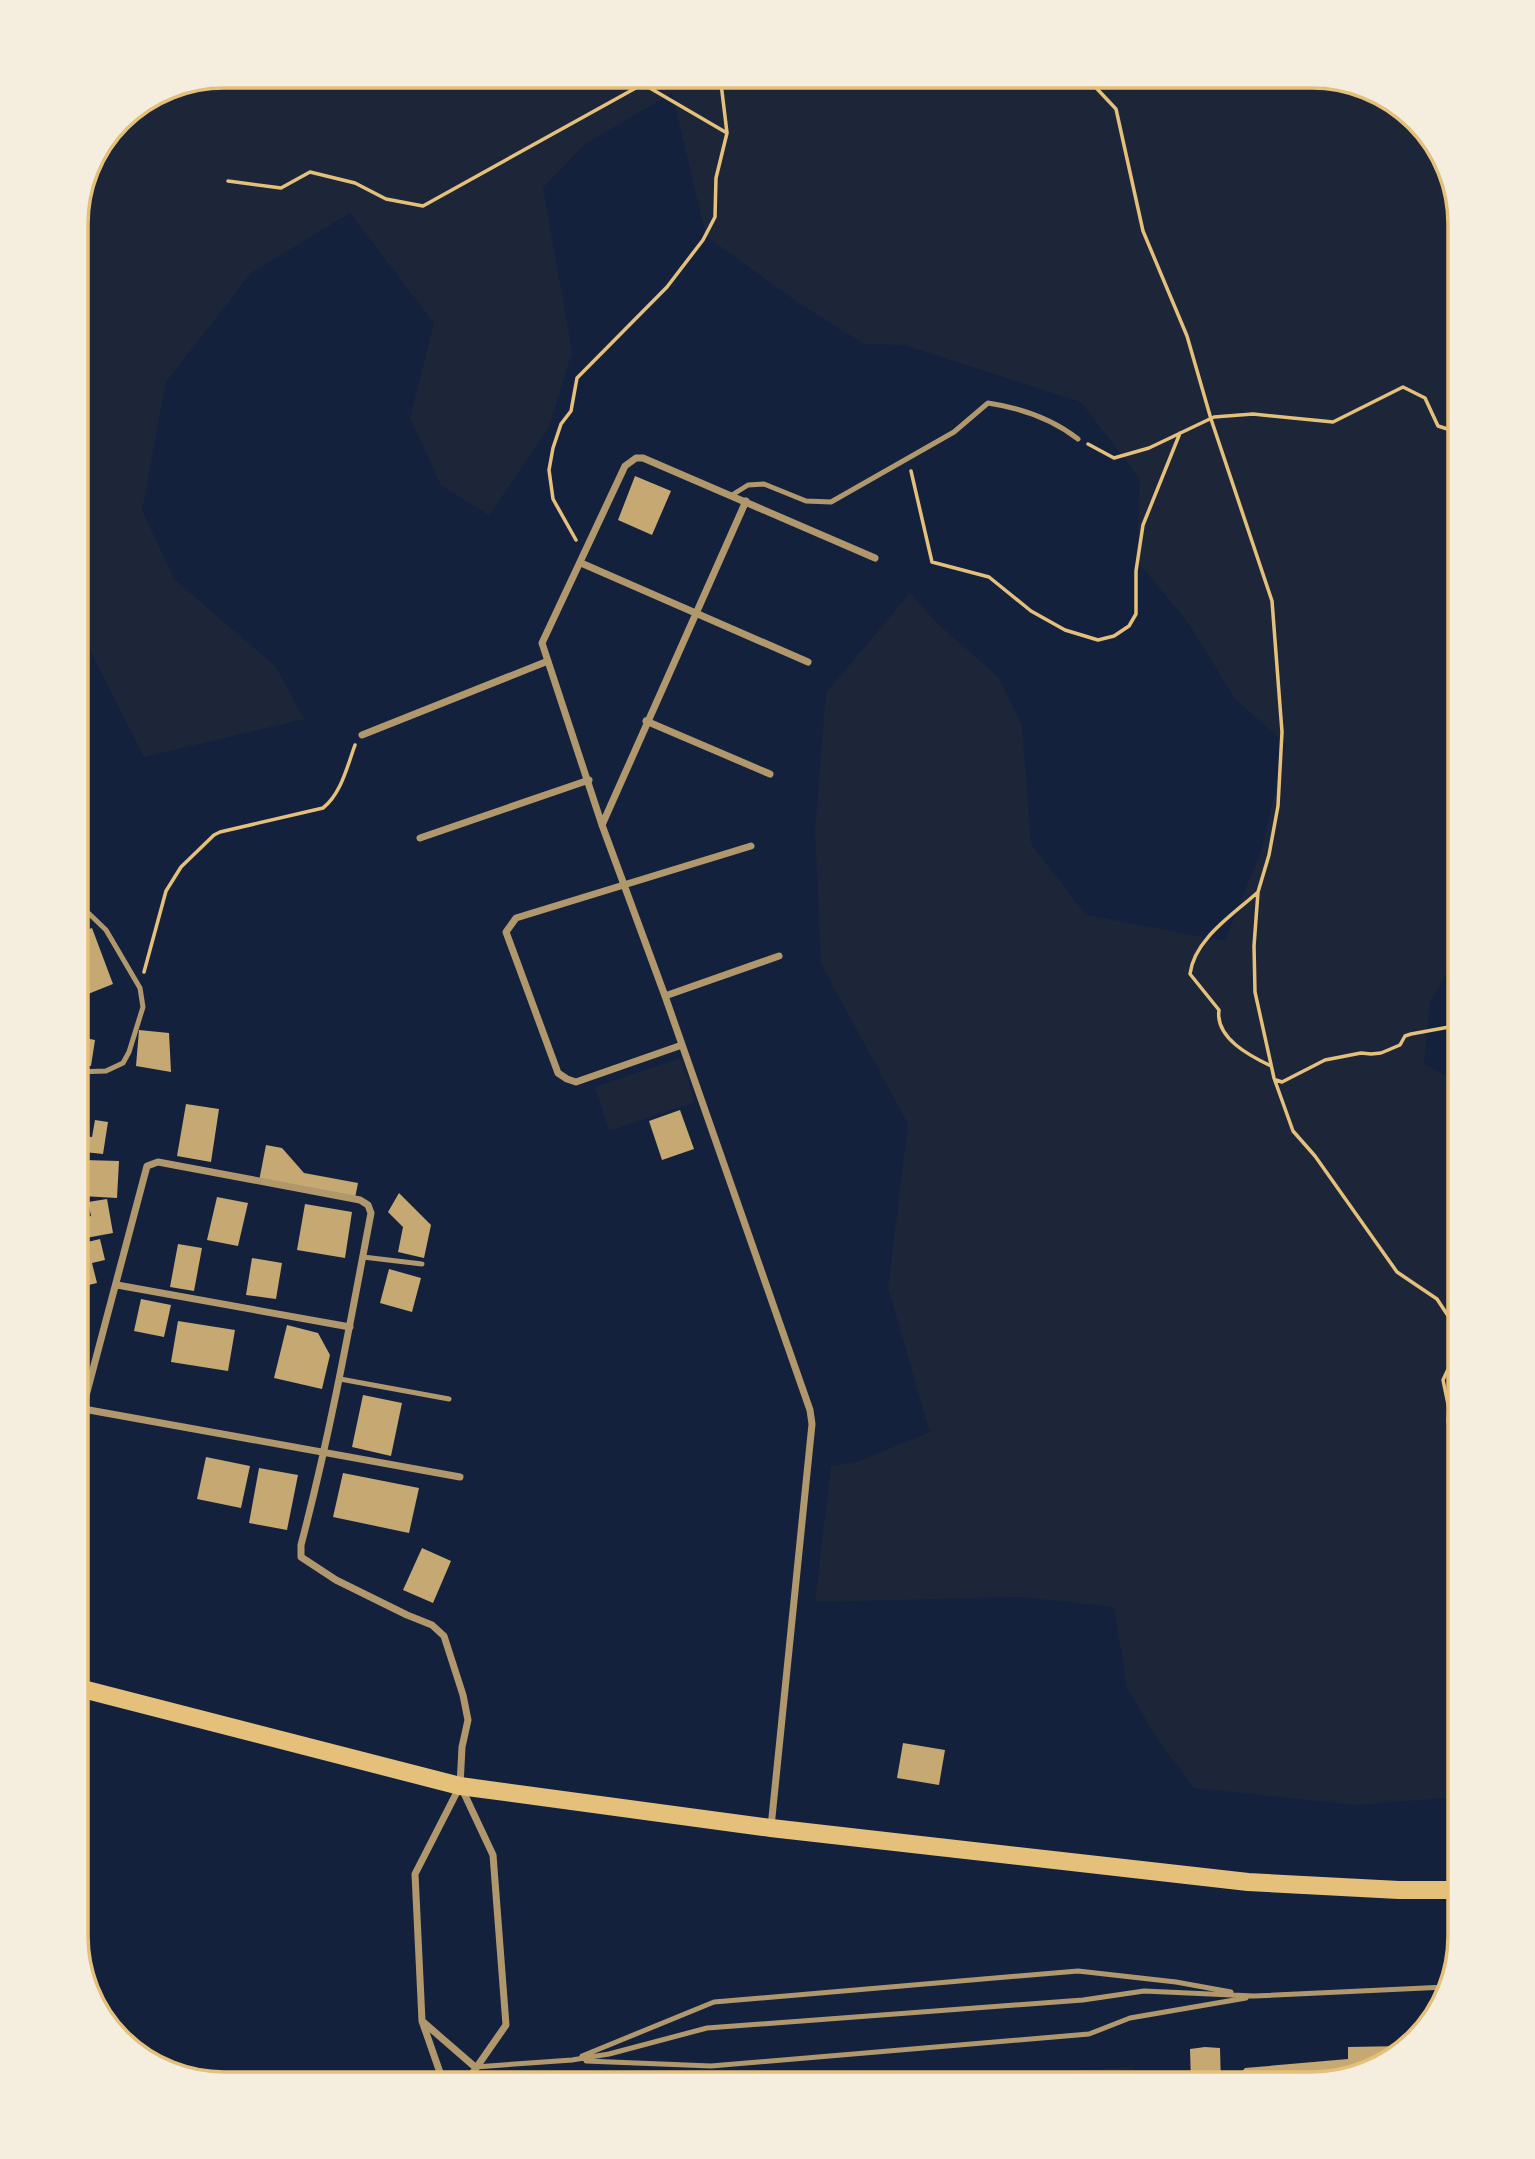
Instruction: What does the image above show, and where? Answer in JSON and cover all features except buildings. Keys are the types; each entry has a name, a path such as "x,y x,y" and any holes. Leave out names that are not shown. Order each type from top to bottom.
{"main road":[{"path":"88,1690 460,1786 771,1828 1248,1882 1448,1890"}],"street":[{"path":"771,1828 812,1424 810,1410 602,825 542,643 625,466 636,458 643,458 732,495 874,558"},
{"path":"602,825 746,501"},
{"path":"581,563 808,662"},
{"path":"362,735 548,661"},
{"path":"646,721 770,774"},
{"path":"420,838 589,780"},
{"path":"682,1045 576,1082 567,1079 558,1073 506,932 516,918 751,846"},
{"path":"665,996 779,956"},
{"path":"88,1389 146,1166 158,1163 360,1200 368,1205 371,1213 350,1327 301,1558 336,1580 432,1625 444,1636 463,1695 468,1720 462,1747 460,1786 415,1874 422,2021 440,2071"},
{"path":"117,1285 350,1327"},
{"path":"88,1408 460,1477"},
{"path":"460,1786 493,1855 506,2025 473,2071"},
{"path":"422,2021 475,2067"}],"lane":[{"path":"732,495 748,485 764,484 806,501 831,502 954,432 988,404 1014,407 1059,424 1078,439"},
{"path":"88,912 107,930 140,988 143,1007 123,1063 106,1071 88,1072"},
{"path":"363,1257 422,1264"},
{"path":"340,1379 449,1399"},
{"path":"572,2060 714,2003 1078,1971 1177,1982 1254,1996"},
{"path":"475,2067 572,2060 609,2054 707,2028 1069,2001 1144,1991 1254,1996 1437,1987"},
{"path":"572,2060 711,2066 1089,2034 1130,2018 1254,1996"}],"path":[{"path":"228,181 281,188 310,172 355,184 386,199 423,206 636,88"},
{"path":"650,88 727,133"},
{"path":"585,553 552,499 549,470 561,424 571,411 577,378 667,287 703,240 715,216 716,178 727,133 722,88"},
{"path":"1096,88 1116,109 1143,232 1187,336 1211,419 1272,601 1282,732 1278,806 1269,855 1258,892 1254,946 1255,992 1275,1079 1293,1131 1315,1156 1397,1272 1437,1298 1448,1315"},
{"path":"1078,439 1114,458 1149,447 1214,417 1252,414 1334,422 1403,387 1424,398 1438,426 1448,429"},
{"path":"908,458 932,562 989,577 1031,611 1065,630 1098,640 1114,636 1129,626 1136,614 1136,571 1143,525 1180,433"},
{"path":"140,988 166,891 181,867 220,832 323,808 332,801 355,744 362,735"},
{"path":"1258,892 1225,920 1208,939 1192,963 1191,974 1219,1010 1217,1020 1226,1035 1250,1056 1272,1066"},
{"path":"1275,1079 1282,1082 1325,1060 1361,1053 1381,1053 1400,1045 1405,1036 1448,1027"},
{"path":"1448,1370 1443,1380 1448,1404"}],"shaded area":[{"path":"224,88 1320,88 1338,90 1372,102 1408,127 1437,171 1443,188 1448,224 1448,971 1430,1002 1424,1064 1448,1077 1448,1798 1355,1805 1194,1788 1154,1734 1127,1687 1114,1607 1022,1597 815,1602 831,1466 857,1462 930,1432 888,1288 908,1124 821,964 815,831 826,693 910,593 937,623 998,677 1022,725 1031,844 1086,915 1225,941 1262,848 1286,744 1236,700 1189,624 1137,561 1140,479 1081,402 904,345 864,344 797,302 706,236 672,93 585,144 543,188 572,352 549,427 489,515 441,485 410,418 434,323 350,213 251,273 166,382 142,510 174,579 276,667 304,719 144,757 88,647 88,215 92,188 110,148 134,121 163,102 188,92"},
{"path":"680,1058 695,1102 609,1131 595,1087"},
{"path":"1133,2067 1133,2072 1057,2072"}]}
